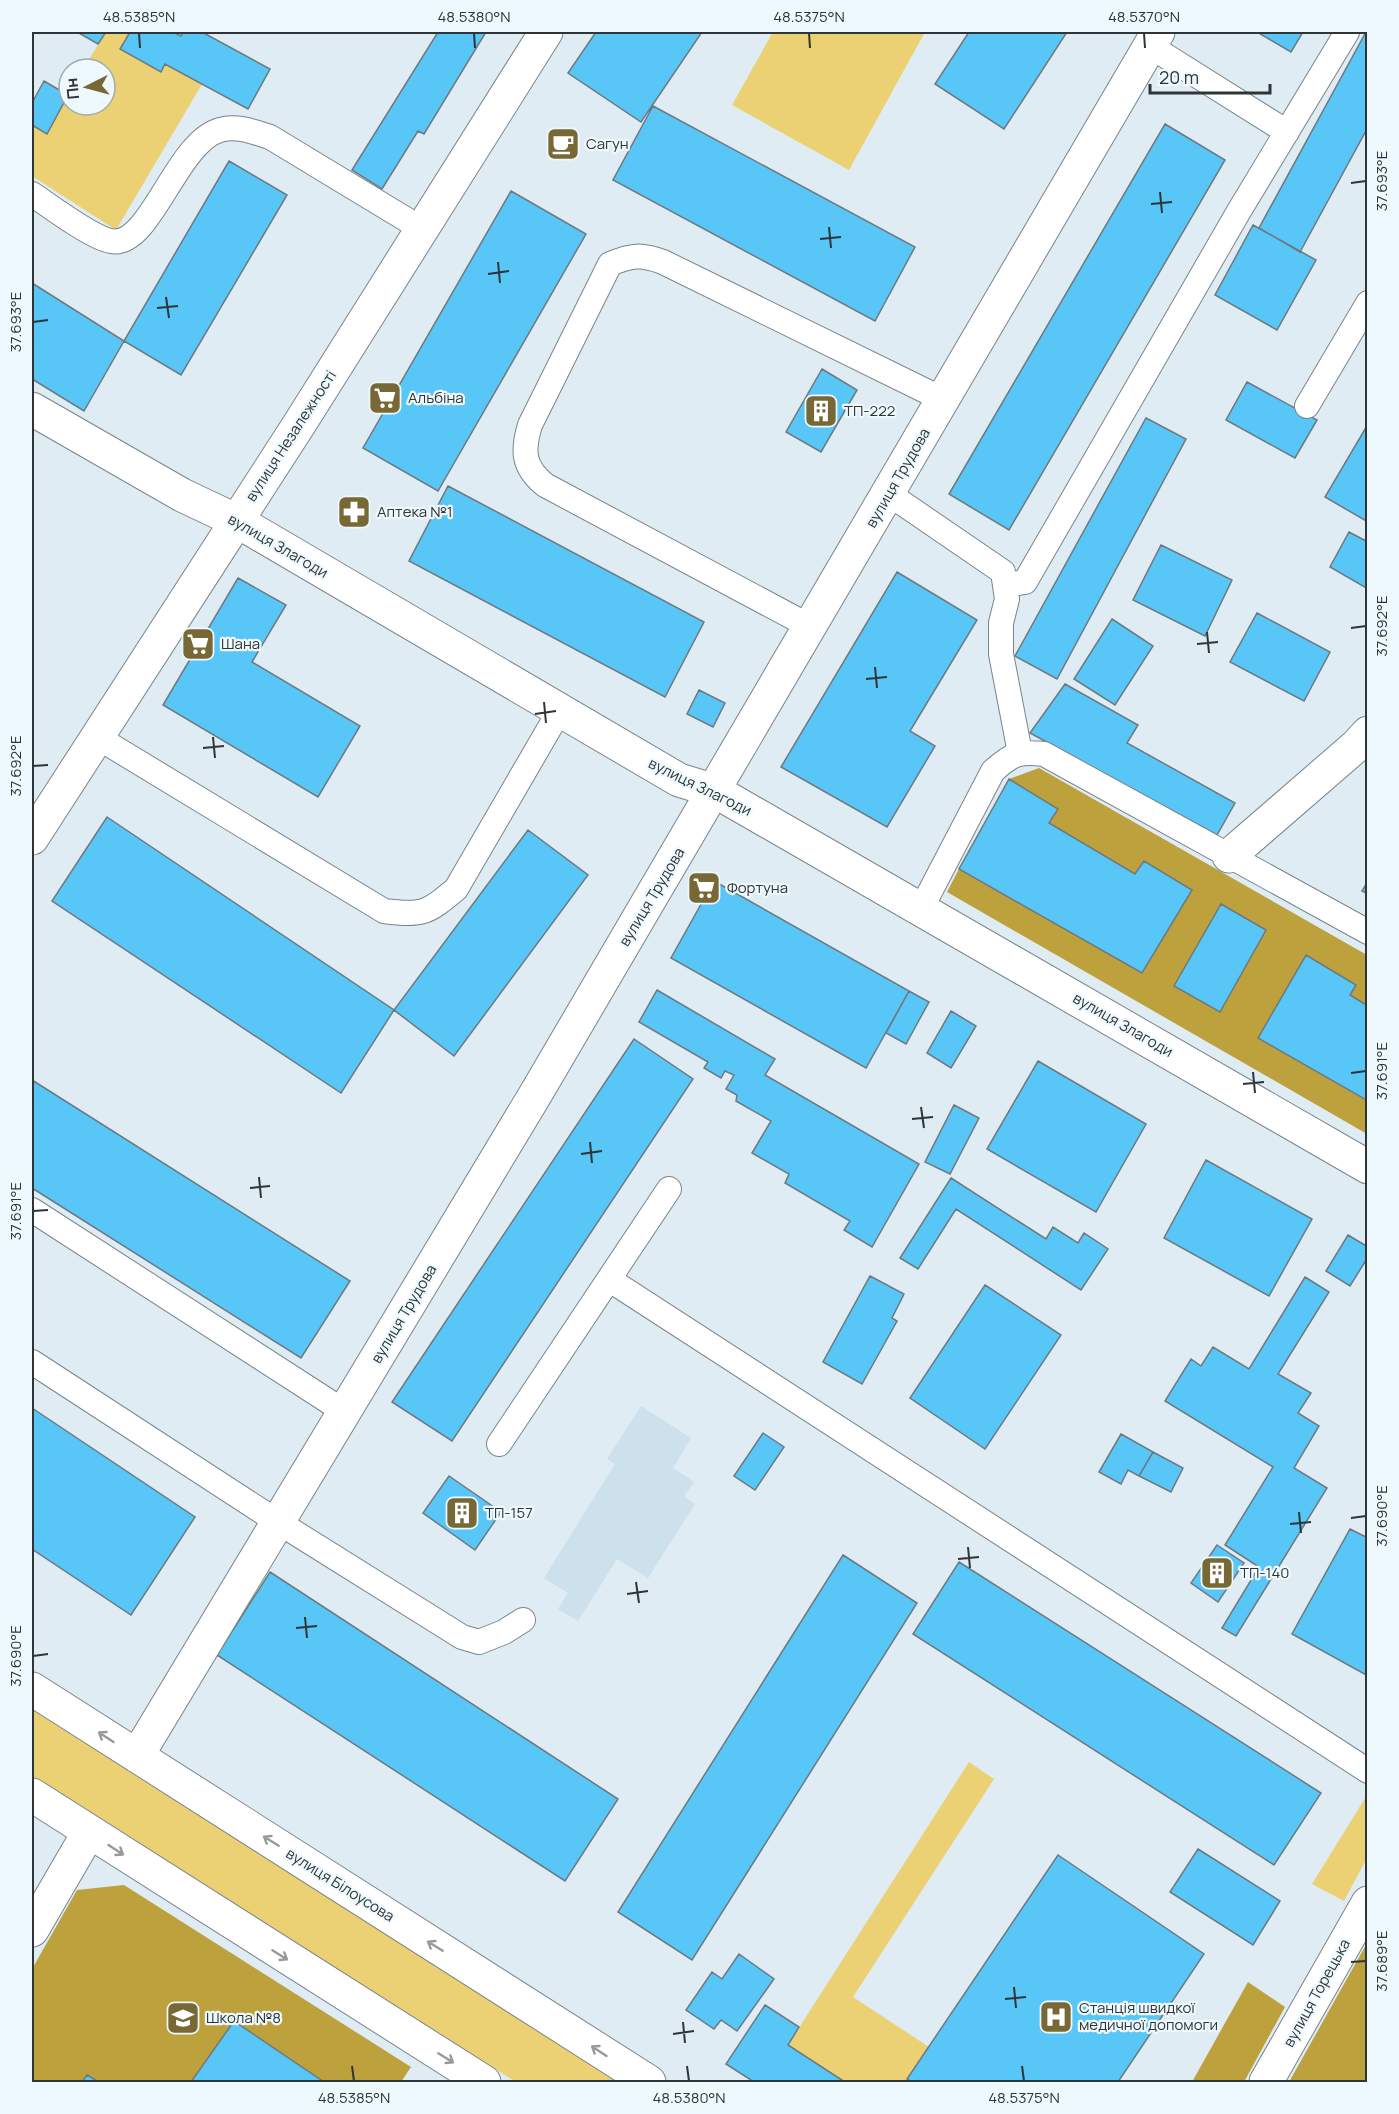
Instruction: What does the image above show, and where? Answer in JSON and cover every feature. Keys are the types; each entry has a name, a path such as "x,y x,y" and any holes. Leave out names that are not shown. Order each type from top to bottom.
{"street":[{"name":"вулиця Незалежності","path":"32,838 237,521 546,32"},
{"name":"вулиця Трудова","path":"137,1756 715,791 1154,39"},
{"name":"вулиця Злагоди","path":"32,409 182,495 237,521 680,780 715,791 1368,1167"},
{"path":"1229,856 1368,734"},
{"name":"вулиця Білоусова","path":"32,1689 649,2082"},
{"path":"32,1795 484,2082"},
{"path":"32,1930 89,1832"},
{"name":"вулиця Торецька","path":"1266,2082 1368,1903"}],"lane":[{"path":"1005,585 1025,582 1347,32"},
{"path":"1154,39 1287,132"},
{"path":"32,194 99,237 113,242 129,238 141,229 183,162 202,141 218,130 233,128 251,130 270,137 422,229"},
{"path":"811,627 545,485 531,474 526,458 525,442 530,425 610,264 627,257 646,255 663,261 944,400"},
{"path":"1307,406 1368,303"},
{"path":"889,494 1003,572 1007,599 1001,623 1000,654 1020,753"},
{"path":"97,737 384,911 411,915 432,908 456,889 560,710"},
{"path":"921,909 993,771 1010,755 1028,752 1044,754 1368,932"},
{"path":"499,1444 669,1189"},
{"path":"32,1210 345,1412"},
{"path":"610,1280 1368,1771"},
{"path":"32,1362 278,1522 462,1637 479,1642 504,1632 523,1620"}],"shaded area":[{"path":"106,32 130,32 121,49 161,71 165,64 202,84 116,230 32,176 32,125 47,133 57,115 117,117 117,57 90,57"},
{"path":"773,32 925,32 849,170 732,105"},
{"path":"1039,768 1367,955 1367,1006 1350,995 1356,985 1306,956 1258,1038 1367,1101 1367,1134 947,892 959,869 1143,972 1192,890 1144,861 1135,874 1049,823 1057,808 1009,779"},
{"path":"641,1406 691,1438 673,1468 694,1482 684,1496 695,1504 648,1578 617,1559 578,1621 558,1609 568,1593 544,1578 615,1464 607,1459"},
{"path":"32,1705 619,2082 516,2082 32,1776"},
{"path":"969,1762 994,1779 853,1997 929,2047 905,2082 845,2082 788,2045"},
{"path":"1367,1795 1367,1858 1344,1901 1312,1884"},
{"name":"Школа №8","path":"124,1885 411,2067 401,2082 324,2082 234,2021 191,2082 99,2082 87,2075 82,2082 32,2082 32,1969 77,1890"},
{"path":"1367,1943 1367,2082 1289,2082"},
{"path":"1248,1982 1285,2007 1244,2082 1192,2082"}],"building":[{"path":"77,32 106,32 98,44"},
{"path":"130,32 173,32 181,36 183,32 202,32 270,69 248,109 165,64 161,72 120,49"},
{"path":"438,32 486,32 424,134 418,131 382,189 352,170"},
{"path":"596,32 702,32 641,122 568,73"},
{"path":"969,32 1067,32 1004,129 935,84"},
{"path":"1257,32 1303,32 1291,52"},
{"path":"1368,32 1368,127 1300,252 1259,228"},
{"path":"44,81 57,89 57,115 47,134 32,125 32,103"},
{"path":"653,106 915,247 875,321 613,180"},
{"path":"1165,124 1225,160 1009,530 949,494"},
{"path":"229,161 287,195 181,375 124,341"},
{"path":"511,191 586,234 438,491 363,448"},
{"path":"1253,225 1316,260 1277,330 1215,295"},
{"path":"32,283 124,341 84,411 32,379"},
{"name":"ТП-222","path":"822,369 857,390 821,452 786,432"},
{"path":"1247,382 1317,420 1295,458 1226,420"},
{"path":"1146,418 1186,439 1057,679 1015,656"},
{"path":"1368,424 1368,522 1325,497"},
{"path":"448,486 704,622 665,697 409,561"},
{"path":"1349,532 1368,542 1368,589 1330,567"},
{"path":"1161,545 1232,580 1205,636 1133,600"},
{"path":"897,572 977,620 910,731 935,746 887,827 781,767"},
{"path":"238,578 286,605 252,662 360,726 318,797 163,705"},
{"path":"1257,613 1330,652 1304,701 1230,662"},
{"path":"1112,619 1153,646 1115,705 1074,679"},
{"path":"1065,684 1138,725 1127,743 1235,803 1217,835 1030,733"},
{"path":"699,690 725,703 713,727 687,714"},
{"path":"1009,779 1058,809 1049,823 1135,874 1144,861 1192,890 1142,973 959,869"},
{"path":"107,817 394,1010 341,1093 52,901"},
{"path":"528,830 588,875 454,1056 394,1010"},
{"path":"714,881 909,991 866,1068 671,958"},
{"path":"1368,881 1368,894 1362,891"},
{"path":"1221,904 1266,930 1220,1012 1174,986"},
{"path":"1306,955 1356,985 1350,995 1368,1006 1368,1101 1258,1038"},
{"path":"657,990 775,1059 765,1075 919,1164 872,1247 844,1230 850,1221 785,1183 789,1174 752,1153 771,1121 736,1101 737,1095 726,1089 734,1075 725,1071 721,1078 704,1068 708,1062 639,1022"},
{"path":"909,991 929,1002 906,1044 886,1033"},
{"path":"951,1011 976,1026 951,1068 927,1053"},
{"path":"634,1039 693,1079 452,1441 392,1402"},
{"path":"1038,1061 1146,1124 1096,1212 987,1149"},
{"path":"32,1080 350,1281 301,1358 32,1188"},
{"path":"954,1105 979,1118 950,1174 925,1162"},
{"path":"1206,1160 1312,1219 1269,1296 1164,1238"},
{"path":"951,1178 1046,1239 1053,1227 1078,1243 1084,1233 1108,1249 1081,1290 956,1209 918,1269 900,1258"},
{"path":"1348,1235 1368,1247 1368,1257 1350,1286 1326,1271"},
{"path":"870,1276 904,1294 892,1318 897,1321 862,1384 823,1362"},
{"path":"1305,1277 1329,1292 1278,1374 1311,1393 1298,1413 1319,1426 1294,1468 1327,1488 1236,1636 1222,1628 1259,1567 1225,1545 1273,1467 1165,1401 1191,1359 1201,1366 1213,1347 1249,1369"},
{"path":"985,1285 1061,1335 985,1449 910,1398"},
{"path":"32,1408 195,1517 131,1615 32,1549"},
{"path":"763,1433 784,1447 755,1490 734,1476"},
{"path":"1121,1434 1153,1452 1139,1476 1128,1470 1121,1484 1099,1472"},
{"path":"1153,1452 1183,1468 1171,1492 1139,1476"},
{"name":"ТП-157","path":"449,1476 501,1512 475,1550 423,1513"},
{"path":"1350,1529 1368,1538 1368,1676 1292,1634"},
{"name":"ТП-140","path":"1217,1545 1244,1563 1218,1602 1191,1583"},
{"path":"843,1555 917,1603 692,1960 618,1912"},
{"path":"959,1562 1321,1793 1274,1865 913,1634"},
{"path":"270,1572 618,1799 565,1881 217,1655"},
{"path":"1198,1849 1280,1901 1253,1945 1170,1892"},
{"path":"1058,1855 1204,1954 1118,2082 912,2082 907,2079"},
{"path":"739,1954 774,1979 737,2031 721,2020 714,2029 686,2010 712,1972 722,1979"},
{"path":"765,2005 799,2027 788,2045 845,2082 754,2082 726,2064"},
{"path":"234,2021 324,2082 191,2082"},
{"path":"87,2075 99,2082 82,2082"}],"place":[{"name":"Сагун","path":"563,144"},
{"name":"Альбіна","path":"385,398"},
{"name":"ТП-222","path":"821,411"},
{"name":"Аптека №1","path":"354,512"},
{"name":"Шана","path":"198,644"},
{"name":"Фортуна","path":"704,888"},
{"name":"ТП-157","path":"462,1513"},
{"name":"ТП-140","path":"1217,1573"},
{"name":"Станція швидкої медичної допомоги","path":"1056,2017"},
{"name":"Школа №8","path":"183,2018"}]}
